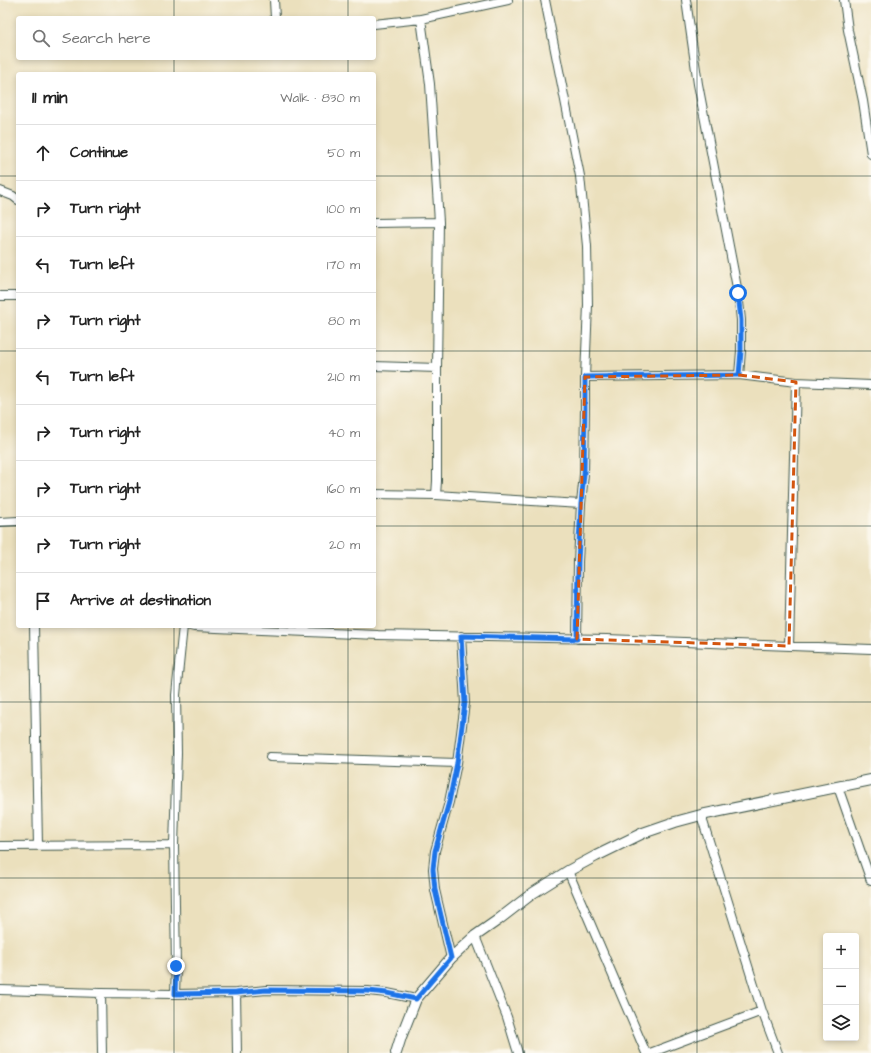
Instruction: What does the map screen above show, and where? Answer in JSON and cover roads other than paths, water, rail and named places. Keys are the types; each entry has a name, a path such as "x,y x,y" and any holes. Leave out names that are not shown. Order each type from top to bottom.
{"street":[{"path":"274,0 275,16"},
{"path":"376,24 422,19 508,0"},
{"path":"545,0 580,176 587,253 588,305 585,377 584,474 578,562 577,639"},
{"path":"686,0 698,84 738,293 741,320 739,375"},
{"path":"844,0 848,30 867,101 871,154"},
{"path":"422,19 430,84 439,222 436,494"},
{"path":"0,191 16,198"},
{"path":"376,223 439,222"},
{"path":"0,296 16,296"},
{"path":"376,366 437,368"},
{"path":"585,377 739,375 796,382 871,385"},
{"path":"789,646 796,382"},
{"path":"376,494 436,494 581,504"},
{"path":"0,522 16,521"},
{"path":"34,628 38,846"},
{"path":"175,994 176,959 174,846 177,753 176,695 184,628"},
{"path":"216,628 370,635 645,640 871,649"},
{"path":"451,958 435,890 433,869 435,851 449,802 457,763 465,703 461,636"},
{"path":"270,757 457,763"},
{"path":"396,1053 416,999 451,958 475,936 533,893 568,871 643,833 675,822 701,815 871,780"},
{"path":"838,787 871,881"},
{"path":"701,815 762,1011 778,1053"},
{"path":"0,846 174,846"},
{"path":"568,871 646,1053"},
{"path":"475,936 507,1017 518,1053"},
{"path":"0,990 175,994 236,993 266,990 368,991 416,999"},
{"path":"101,993 102,1053"},
{"path":"236,993 237,1053"},
{"path":"650,1053 762,1011"}]}
